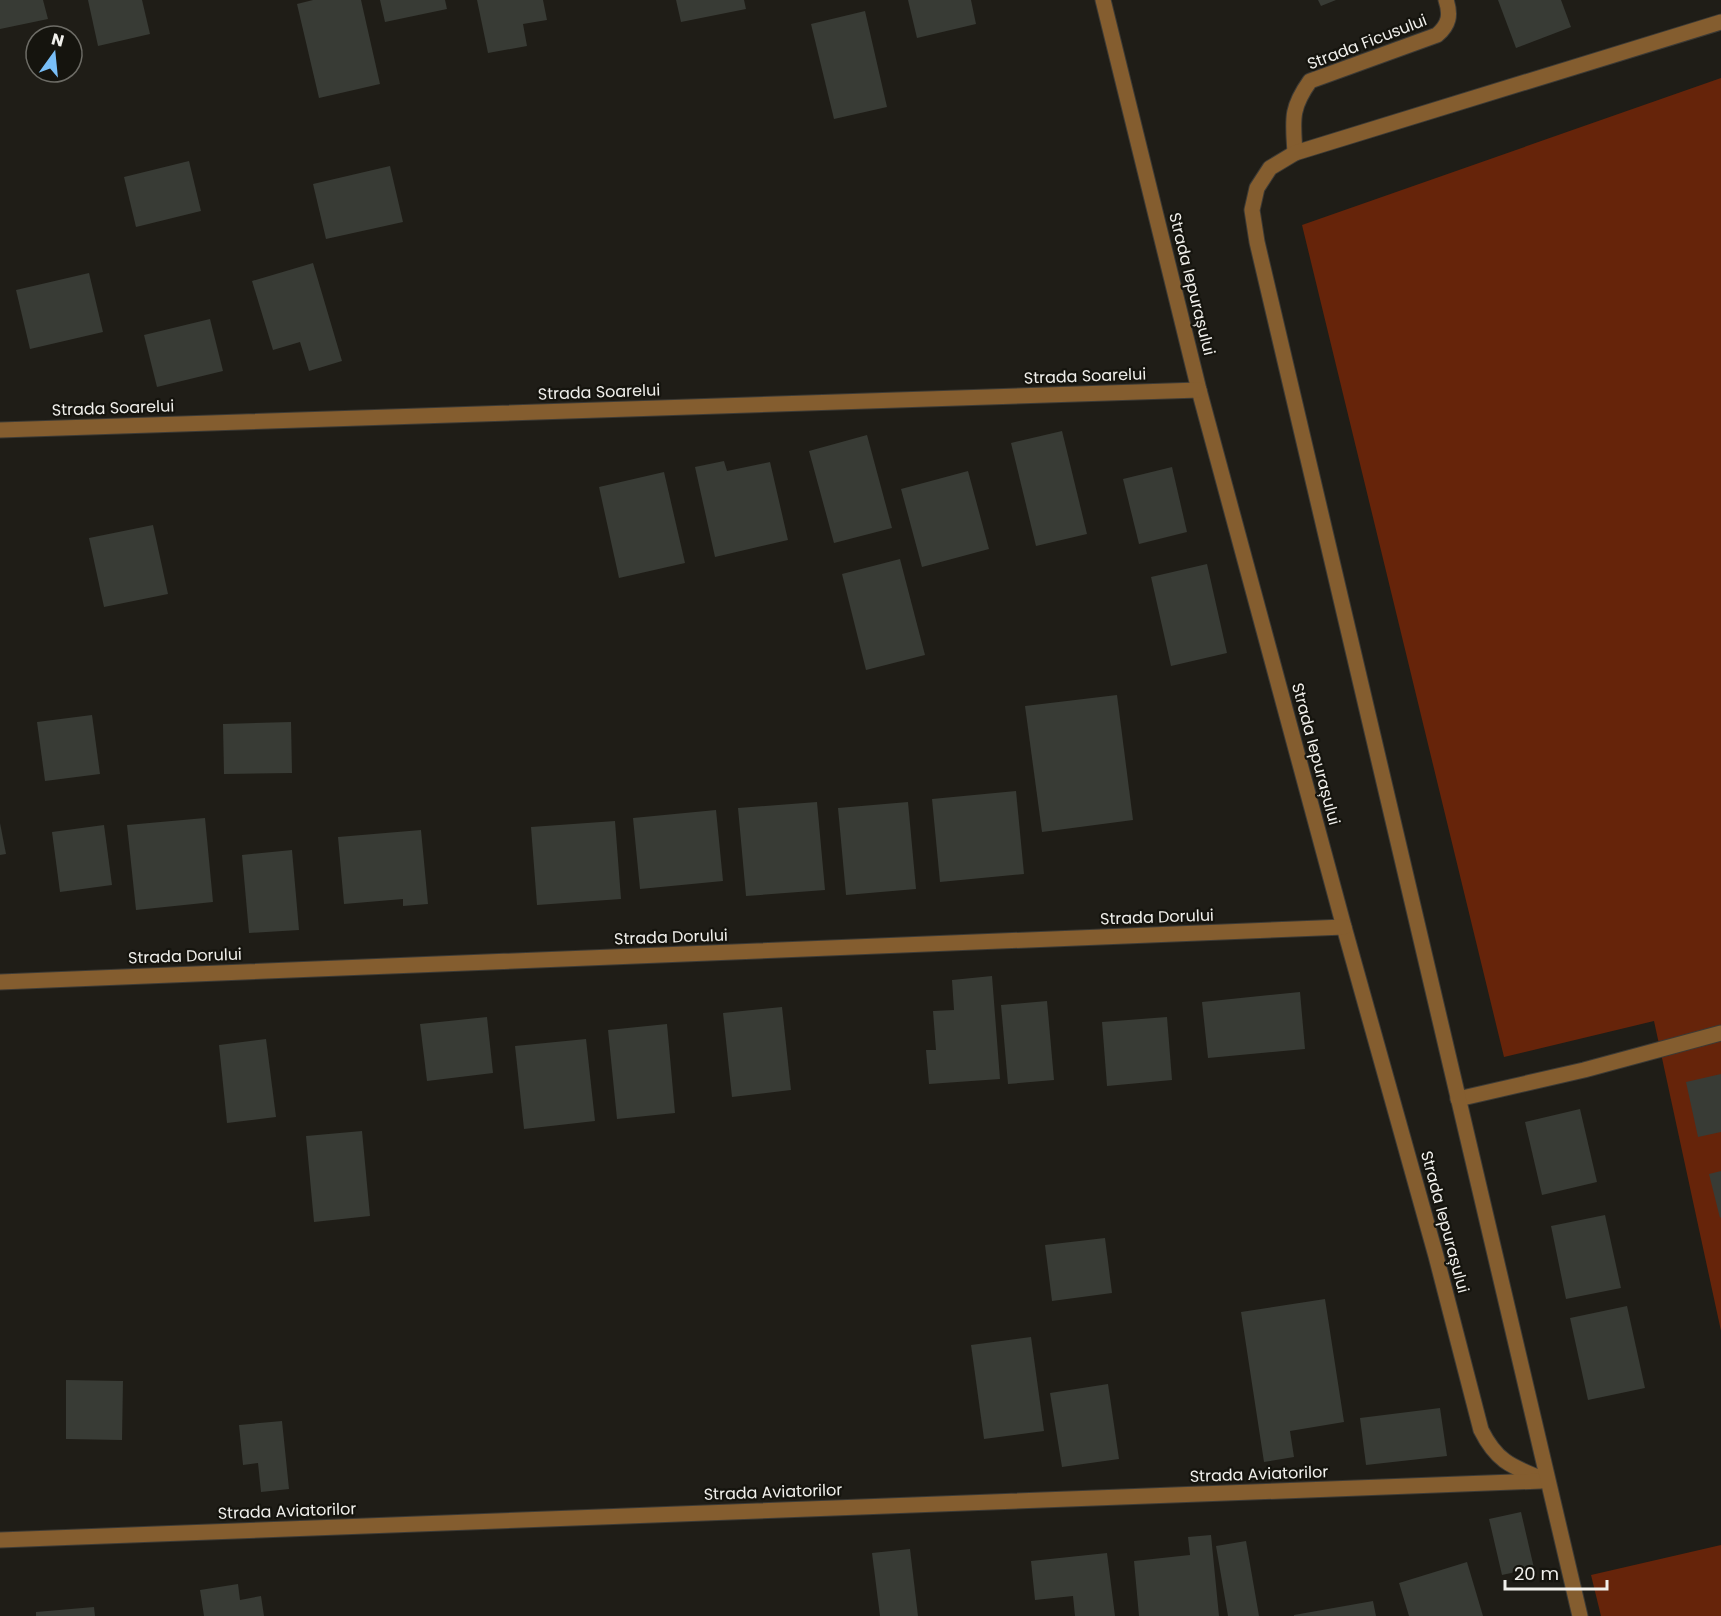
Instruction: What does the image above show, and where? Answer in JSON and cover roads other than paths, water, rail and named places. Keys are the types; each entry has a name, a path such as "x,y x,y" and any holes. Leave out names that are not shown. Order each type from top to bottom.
{"street":[{"name":"Strada Iepurașului","path":"1103,0 1199,390 1344,927 1436,1256 1481,1430 1489,1447 1508,1464 1547,1481"},
{"name":"Strada Ficusului","path":"1295,153 1293,119 1298,98 1310,81 1437,35 1445,28 1449,20 1446,0"},
{"path":"1580,1616 1257,242 1252,210 1257,188 1270,168 1295,153 1721,22"},
{"name":"Strada Soarelui","path":"0,430 1199,390"},
{"name":"Strada Dorului","path":"0,982 1344,927"},
{"path":"1458,1099 1584,1070 1721,1033"},
{"name":"Strada Aviatorilor","path":"0,1540 1547,1481"}]}
